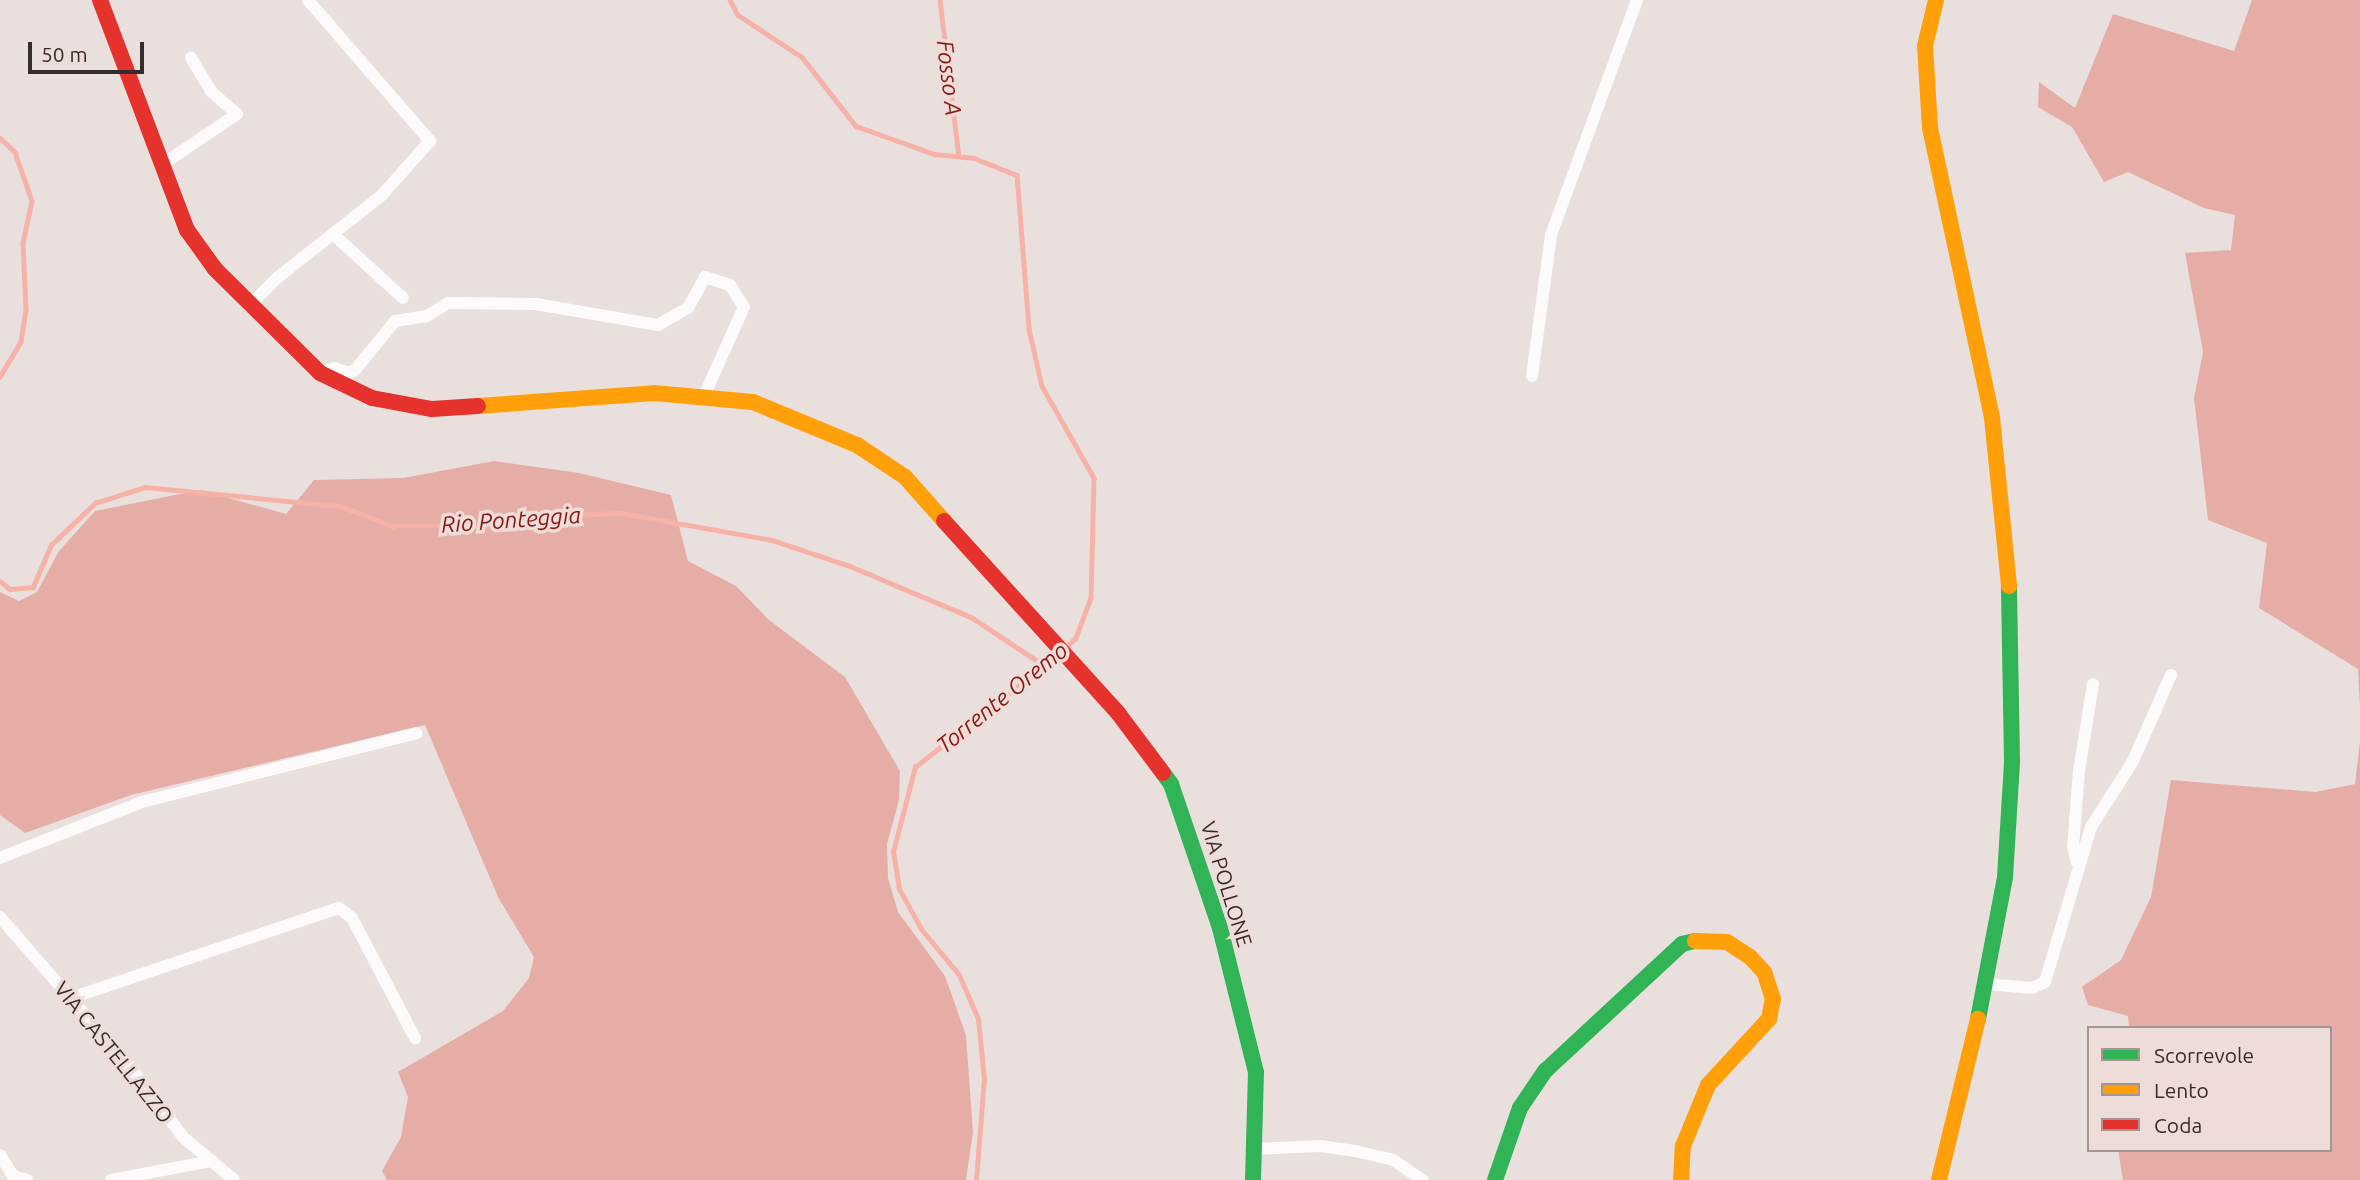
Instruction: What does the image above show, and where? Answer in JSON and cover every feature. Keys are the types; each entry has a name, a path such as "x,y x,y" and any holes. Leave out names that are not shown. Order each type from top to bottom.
{"street":[{"name":"VIA POLLONE","path":"100,0 187,230 249,306 315,369 372,398 432,409 654,393 753,402 806,421 857,445 905,477 1055,640 1147,748 1171,784 1186,818 1220,928 1256,1072 1256,1149 1253,1180"},
{"path":"249,306 277,278 381,196 430,141 308,0"},
{"path":"1532,376 1551,234 1637,0"},
{"path":"1936,0 1925,46 1930,128 1992,418 2007,531 2012,761 2005,877 1986,984 1939,1180"},
{"path":"163,164 237,114 211,91 191,58"},
{"path":"334,235 403,298"},
{"path":"315,369 355,370 395,321 427,316 448,303 536,304 658,325 688,308 705,278 730,285 744,307 704,396"},
{"path":"1986,984 2032,988 2045,982 2077,863 2091,827 2133,761 2171,675"},
{"path":"2077,863 2073,847 2078,771 2093,684"},
{"path":"0,859 142,802 416,733"},
{"path":"71,998 340,908 352,918 415,1038"},
{"name":"VIA CASTELLAZZO","path":"0,917 71,998 183,1137 234,1180"},
{"path":"1495,1180 1520,1108 1545,1071 1682,944 1705,938 1727,942 1750,957 1764,972 1773,999 1769,1019 1708,1085 1683,1146 1681,1180"},
{"path":"1256,1149 1320,1146 1355,1151 1393,1160 1423,1180"},
{"path":"0,1155 13,1176 27,1180"},
{"path":"111,1180 212,1161"}],"shaded area":[{"path":"2252,0 2360,0 2360,708 2358,669 2259,608 2267,543 2208,520 2194,398 2203,352 2185,253 2231,250 2235,215 2204,208 2128,172 2104,182 2072,127 2038,107 2039,82 2075,108 2113,14 2234,51"},
{"path":"494,461 579,473 671,495 688,561 736,586 769,620 845,677 900,771 899,800 887,844 888,878 898,912 945,976 966,1035 973,1132 966,1180 387,1180 382,1171 401,1137 408,1097 398,1072 503,1011 529,978 534,957 498,897 425,725 131,795 25,833 0,815 0,592 19,601 37,592 59,551 95,511 200,490 286,514 314,480 403,478"},
{"path":"2360,741 2360,1180 2123,1180 2118,1152 2332,1152 2332,1026 2129,1026 2128,1016 2088,1005 2082,987 2121,960 2151,897 2171,780 2316,792 2355,784"}],"waterway":[{"name":"Torrente Oremo","path":"730,0 738,15 802,57 856,126 934,154 974,158 1017,175 1029,329 1042,386 1094,478 1091,598 1076,638 1067,647"},
{"name":"Fosso A","path":"940,0 959,156"},
{"name":"Rio Ponteggia","path":"0,138 15,152 32,201 23,243 26,310 21,342 0,377"},
{"name":"Rio Ponteggia","path":"0,581 10,589 33,587 51,545 95,503 145,487 340,506 393,526 483,526 561,515 621,513 772,540 850,566 971,617 1045,666"},
{"name":"Torrente Oremo","path":"976,1180 984,1079 978,1019 959,975 921,929 899,889 893,852 915,767 1060,653"}],"traffic: fast":[{"path":"1978,1019 2005,877 2012,761 2009,586"},
{"path":"1163,773 1171,784 1220,928 1256,1072 1253,1180"},
{"path":"1495,1180 1520,1108 1545,1071 1682,944 1695,941"}],"traffic: slow":[{"path":"1936,0 1925,46 1930,128 1992,418 2009,586"},
{"path":"478,406 654,393 753,402 857,445 905,477 944,521"},
{"path":"1681,1180 1683,1146 1708,1085 1769,1019 1773,999 1764,972 1750,957 1727,942 1695,941"},
{"path":"1939,1180 1978,1019"}],"traffic: jam":[{"path":"100,0 187,230 215,269 320,373 372,398 432,409 478,406"},
{"path":"944,521 1118,713 1163,773"}]}
